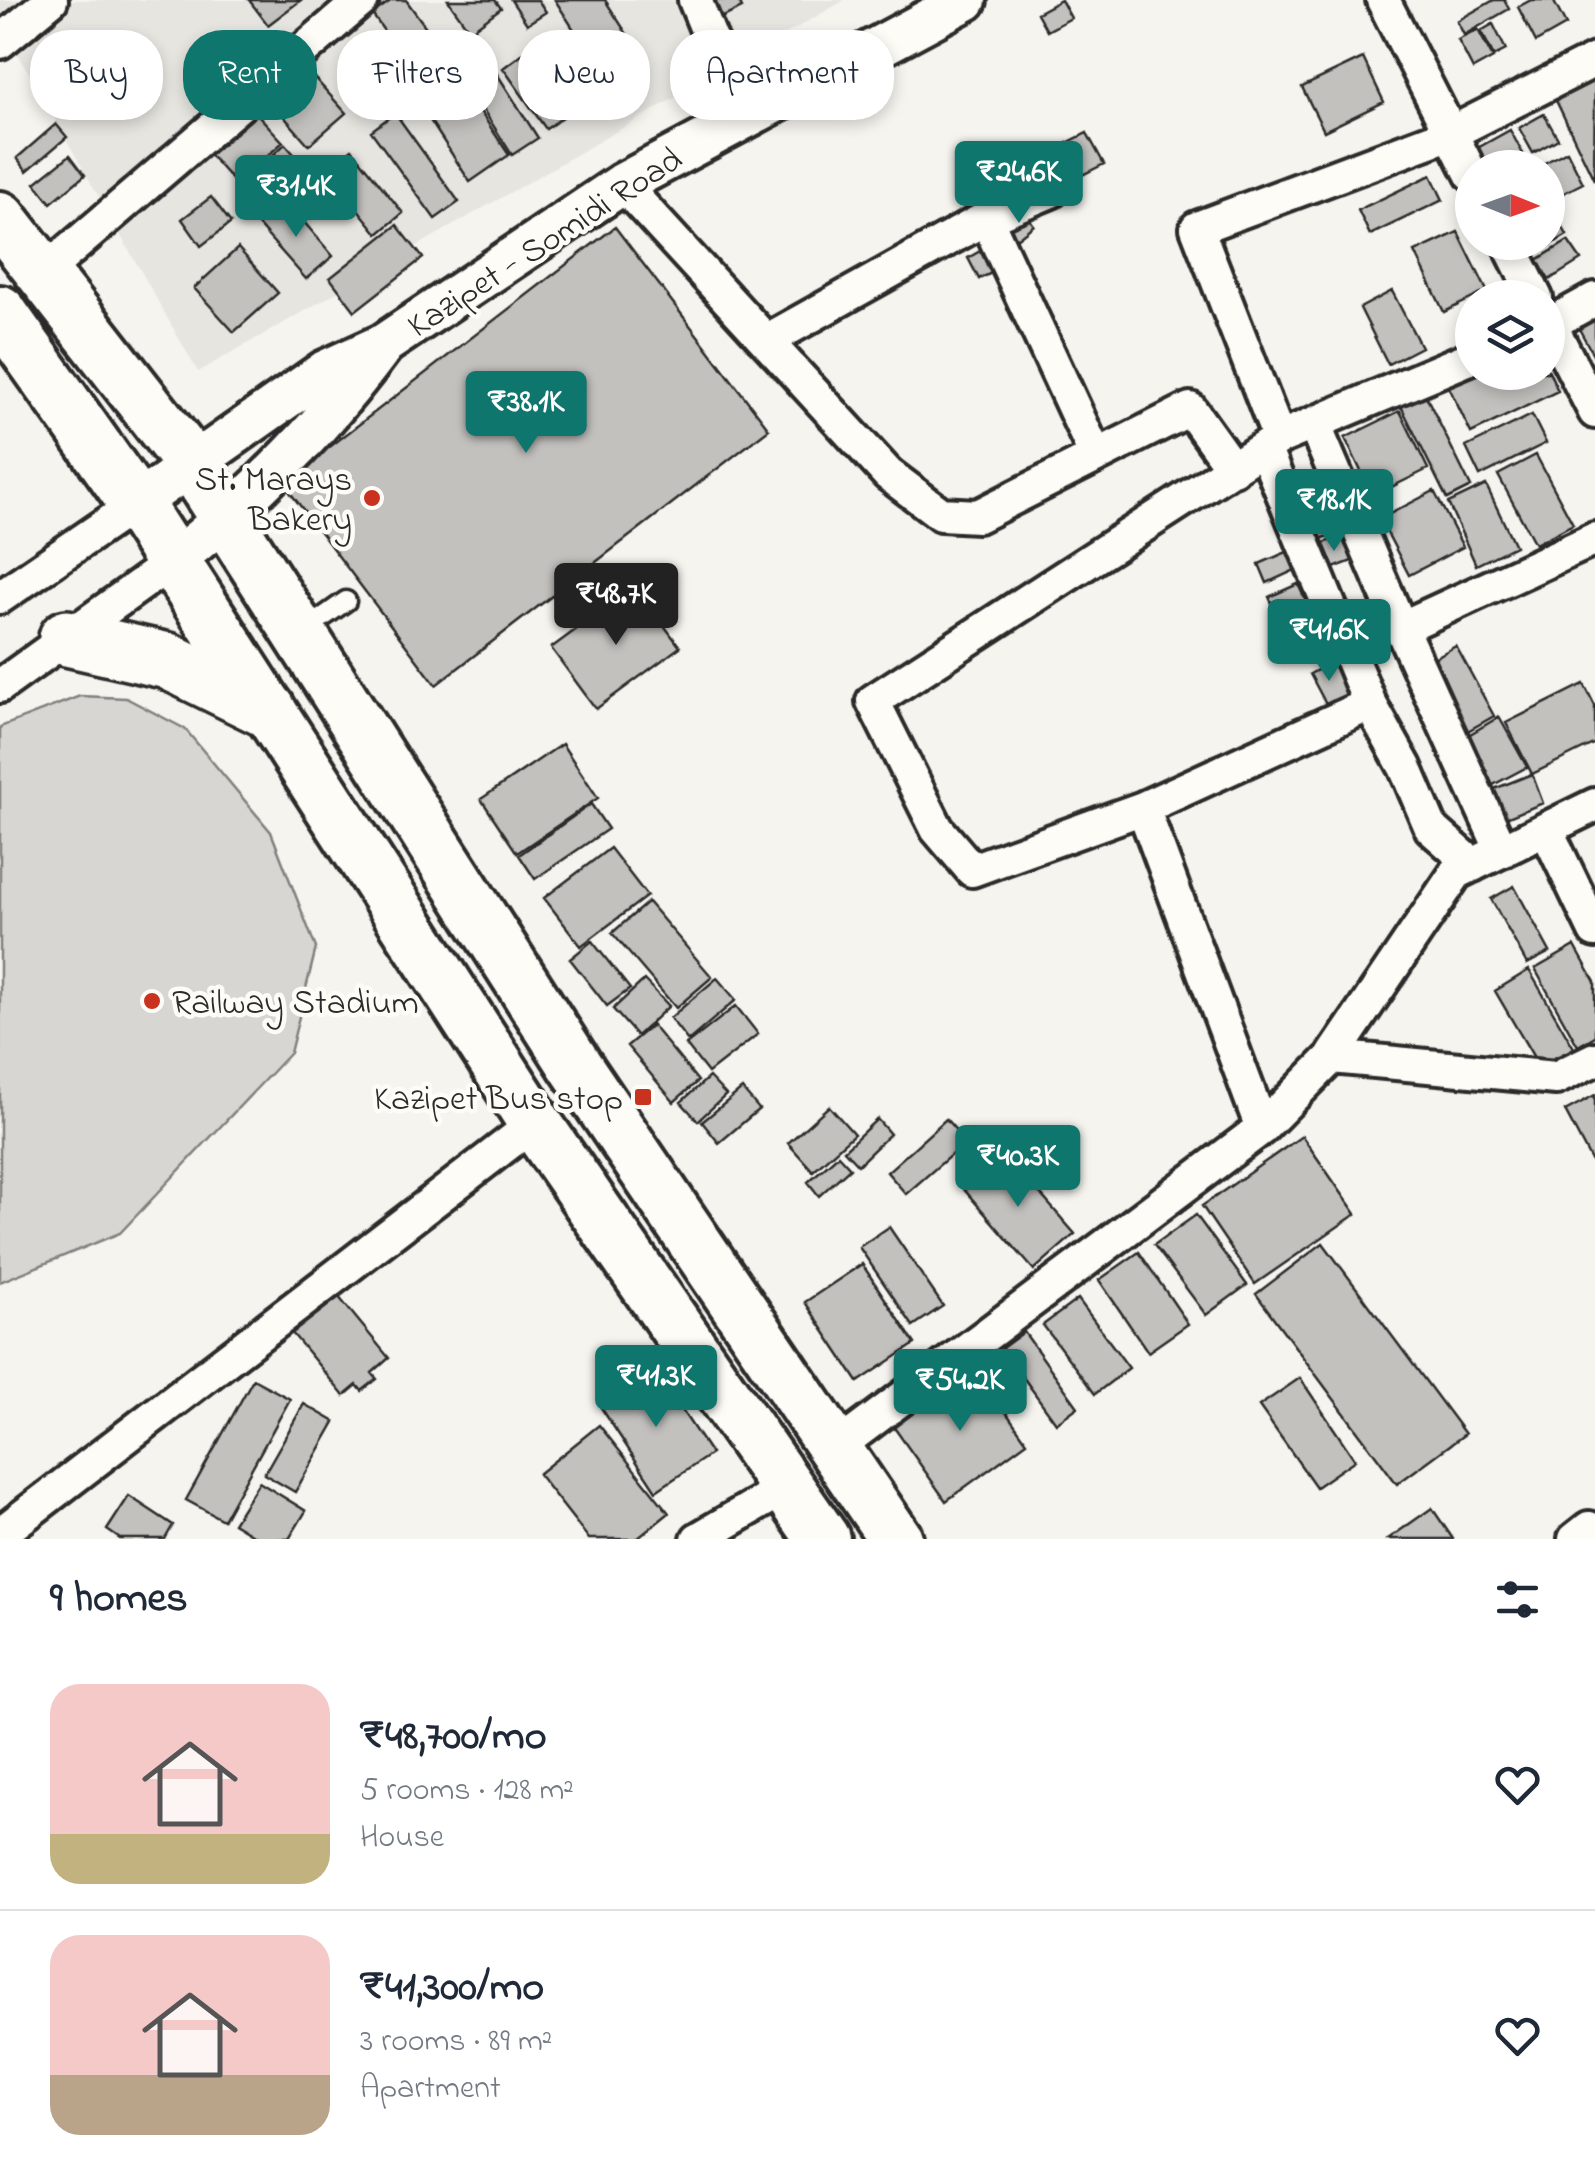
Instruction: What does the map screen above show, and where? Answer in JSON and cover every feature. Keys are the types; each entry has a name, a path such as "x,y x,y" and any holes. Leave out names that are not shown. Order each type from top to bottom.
{"highway":[{"path":"67,638 168,661 268,710"}],"main road":[{"path":"0,218 191,463 576,1067 896,1539"},
{"path":"0,312 136,504 534,1123 823,1539"}],"street":[{"path":"0,42 51,0"},
{"path":"43,272 362,0"},
{"path":"695,0 707,30"},
{"name":"Kazipet - Somidi Road","path":"894,39 966,0"},
{"path":"1383,0 1460,150"},
{"path":"1488,858 1430,828 1405,767 1370,704 1197,228 1451,133 1595,60"},
{"name":"Kazipet - Somidi Road","path":"136,504 324,370 384,344 622,184 743,120"},
{"path":"622,184 888,474 941,514 978,516 1190,409 1232,469"},
{"path":"766,341 986,218 1051,191"},
{"path":"986,218 1096,456"},
{"path":"1565,310 1595,299"},
{"path":"0,686 228,518 353,386 384,344"},
{"path":"1565,355 1595,412"},
{"path":"1370,704 1142,808 972,870 937,829 873,701 1272,443 1455,364"},
{"path":"1314,424 1401,628 1488,858"},
{"path":"0,597 136,504"},
{"path":"1401,628 1595,539"},
{"path":"833,1450 1262,1128 1332,1057 1456,873 1595,805"},
{"path":"1142,808 1262,1128"},
{"path":"1546,829 1595,931"},
{"path":"1332,1057 1556,1078 1595,1059"},
{"path":"0,1534 534,1123"},
{"path":"698,1539 787,1488"}],"lane":[{"path":"300,633 346,601"}],"shaded area":[{"path":"0,0 845,0 793,30 670,30 670,101 650,112 650,30 518,30 518,120 636,120 198,372 55,120 163,120 163,30 30,30 30,75 0,22"},
{"name":"Railway Stadium","path":"80,696 126,698 185,729 271,832 316,948 290,1053 120,1233 0,1282 0,727"}],"building":[{"path":"249,0 301,0 268,25"},
{"path":"392,0 406,0 428,30 383,30 372,14"},
{"path":"448,0 495,0 501,8 469,30"},
{"path":"511,0 538,0 546,12 527,24"},
{"path":"555,0 605,0 624,30 574,30"},
{"path":"702,0 738,0 742,8 713,22"},
{"path":"1061,0 1071,18 1047,31 1037,13"},
{"path":"1494,0 1504,0 1509,9 1464,35 1457,21"},
{"path":"1531,0 1553,0 1566,25 1536,42 1518,7"},
{"path":"1493,24 1506,50 1494,56 1481,31"},
{"path":"1478,30 1493,58 1473,69 1458,40"},
{"path":"518,57 518,89 503,68"},
{"path":"1363,58 1384,102 1324,131 1302,87"},
{"path":"498,75 518,107 518,120 527,120 538,138 512,155 490,120 498,120"},
{"path":"1593,75 1595,79 1594,180 1553,94"},
{"path":"317,81 337,103 338,120 309,145 287,120 317,120"},
{"path":"1544,114 1558,139 1531,150 1519,128"},
{"path":"228,120 263,120 283,142 236,184 201,145"},
{"path":"386,120 400,120 459,202 435,219 371,131"},
{"path":"430,120 486,120 509,155 470,182"},
{"path":"540,120 559,120 546,129"},
{"path":"56,124 67,137 27,171 17,158"},
{"path":"1510,130 1521,150 1474,150"},
{"path":"1087,133 1104,164 1082,175 1065,144"},
{"path":"285,144 308,170 260,213 237,188"},
{"path":"1057,147 1073,178 1056,187 1039,156"},
{"path":"352,149 403,213 378,234 326,170"},
{"path":"1565,152 1583,183 1565,192"},
{"path":"70,155 85,175 51,203 35,183"},
{"path":"1034,160 1043,176 1024,186 1016,170"},
{"path":"1431,175 1443,200 1370,235 1358,210"},
{"path":"211,197 231,223 201,246 182,219"},
{"path":"286,201 333,256 306,279 258,225"},
{"path":"1024,212 1034,225 1015,240 1005,227"},
{"path":"397,225 423,258 355,311 330,278"},
{"path":"615,227 769,429 436,685 283,483"},
{"path":"1455,233 1455,260 1472,260 1482,280 1455,280 1455,307 1444,312 1415,252"},
{"path":"1568,241 1581,260 1549,280 1537,260 1565,260"},
{"path":"987,247 998,270 979,279 968,258"},
{"path":"238,248 278,293 234,332 194,288"},
{"path":"1392,291 1421,347 1388,364 1360,308"},
{"path":"1595,315 1595,358 1577,325"},
{"path":"1455,376 1455,390 1558,391 1471,433 1445,379"},
{"path":"1425,394 1471,487 1447,499 1401,406"},
{"path":"1400,411 1428,469 1373,496 1345,438"},
{"path":"1532,415 1546,443 1480,476 1466,447"},
{"path":"1536,455 1573,524 1535,544 1498,475"},
{"path":"1486,485 1515,546 1476,565 1448,503"},
{"path":"1434,491 1463,547 1409,575 1380,519"},
{"path":"1341,509 1349,528 1311,543 1304,525"},
{"path":"1350,533 1360,558 1318,574 1308,549"},
{"path":"1296,548 1304,566 1267,583 1259,564"},
{"path":"1298,584 1309,608 1280,621 1269,597"},
{"path":"635,586 680,647 596,709 551,648"},
{"path":"1456,646 1494,716 1464,733 1425,663"},
{"path":"1332,662 1349,693 1327,706 1310,674"},
{"path":"1584,684 1595,706 1595,743 1532,774 1506,723"},
{"path":"1499,717 1527,767 1491,786 1465,737"},
{"path":"562,744 598,798 517,853 481,799"},
{"path":"1532,774 1543,803 1501,820 1489,791"},
{"path":"591,804 608,829 535,879 519,855"},
{"path":"610,848 647,896 581,946 544,898"},
{"path":"1514,886 1550,952 1527,964 1491,899"},
{"path":"648,902 712,977 676,1008 612,933"},
{"path":"592,941 630,989 607,1006 570,959"},
{"path":"1575,946 1595,982 1595,1036 1578,1046 1535,969"},
{"path":"1529,970 1574,1048 1540,1068 1495,991"},
{"path":"717,978 736,1000 688,1041 670,1018"},
{"path":"644,980 669,1006 637,1036 613,1009"},
{"path":"736,1006 758,1034 708,1073 686,1045"},
{"path":"652,1025 698,1081 674,1102 627,1046"},
{"path":"709,1077 726,1095 698,1121 681,1102"},
{"path":"742,1089 759,1109 719,1143 702,1122"},
{"path":"1595,1095 1595,1168 1565,1111"},
{"path":"829,1106 854,1134 813,1171 788,1143"},
{"path":"877,1119 890,1134 858,1165 844,1150"},
{"path":"946,1119 966,1142 906,1194 887,1172"},
{"path":"1302,1136 1356,1214 1255,1284 1202,1206"},
{"path":"1002,1150 1075,1234 1034,1270 961,1186"},
{"path":"838,1155 850,1168 819,1196 808,1182"},
{"path":"1196,1215 1247,1285 1206,1315 1154,1245"},
{"path":"889,1227 943,1306 913,1326 859,1247"},
{"path":"1323,1243 1465,1434 1397,1484 1256,1294"},
{"path":"1139,1252 1188,1324 1148,1352 1099,1280"},
{"path":"862,1264 915,1344 858,1382 805,1302"},
{"path":"338,1296 389,1358 372,1373 377,1379 362,1391 357,1385 344,1396 292,1333"},
{"path":"1078,1299 1129,1368 1095,1394 1043,1325"},
{"path":"1024,1332 1078,1407 1056,1423 1002,1348"},
{"path":"974,1367 1027,1442 946,1501 893,1426"},
{"path":"655,1370 711,1454 656,1491 600,1406"},
{"path":"1300,1378 1355,1460 1316,1487 1259,1406"},
{"path":"253,1379 290,1399 223,1520 186,1500"},
{"path":"304,1404 335,1422 295,1492 264,1474"},
{"path":"599,1425 669,1513 637,1539 589,1539 538,1474"},
{"path":"259,1482 306,1511 289,1539 259,1539 233,1523"},
{"path":"129,1496 173,1525 165,1539 120,1539 107,1530"},
{"path":"1432,1508 1453,1539 1388,1539"}],"place":[{"name":"St. Marays Bakery","path":"372,498"},
{"name":"Railway Stadium","path":"152,1001"},
{"name":"Kazipet Bus stop","path":"643,1097"}]}
